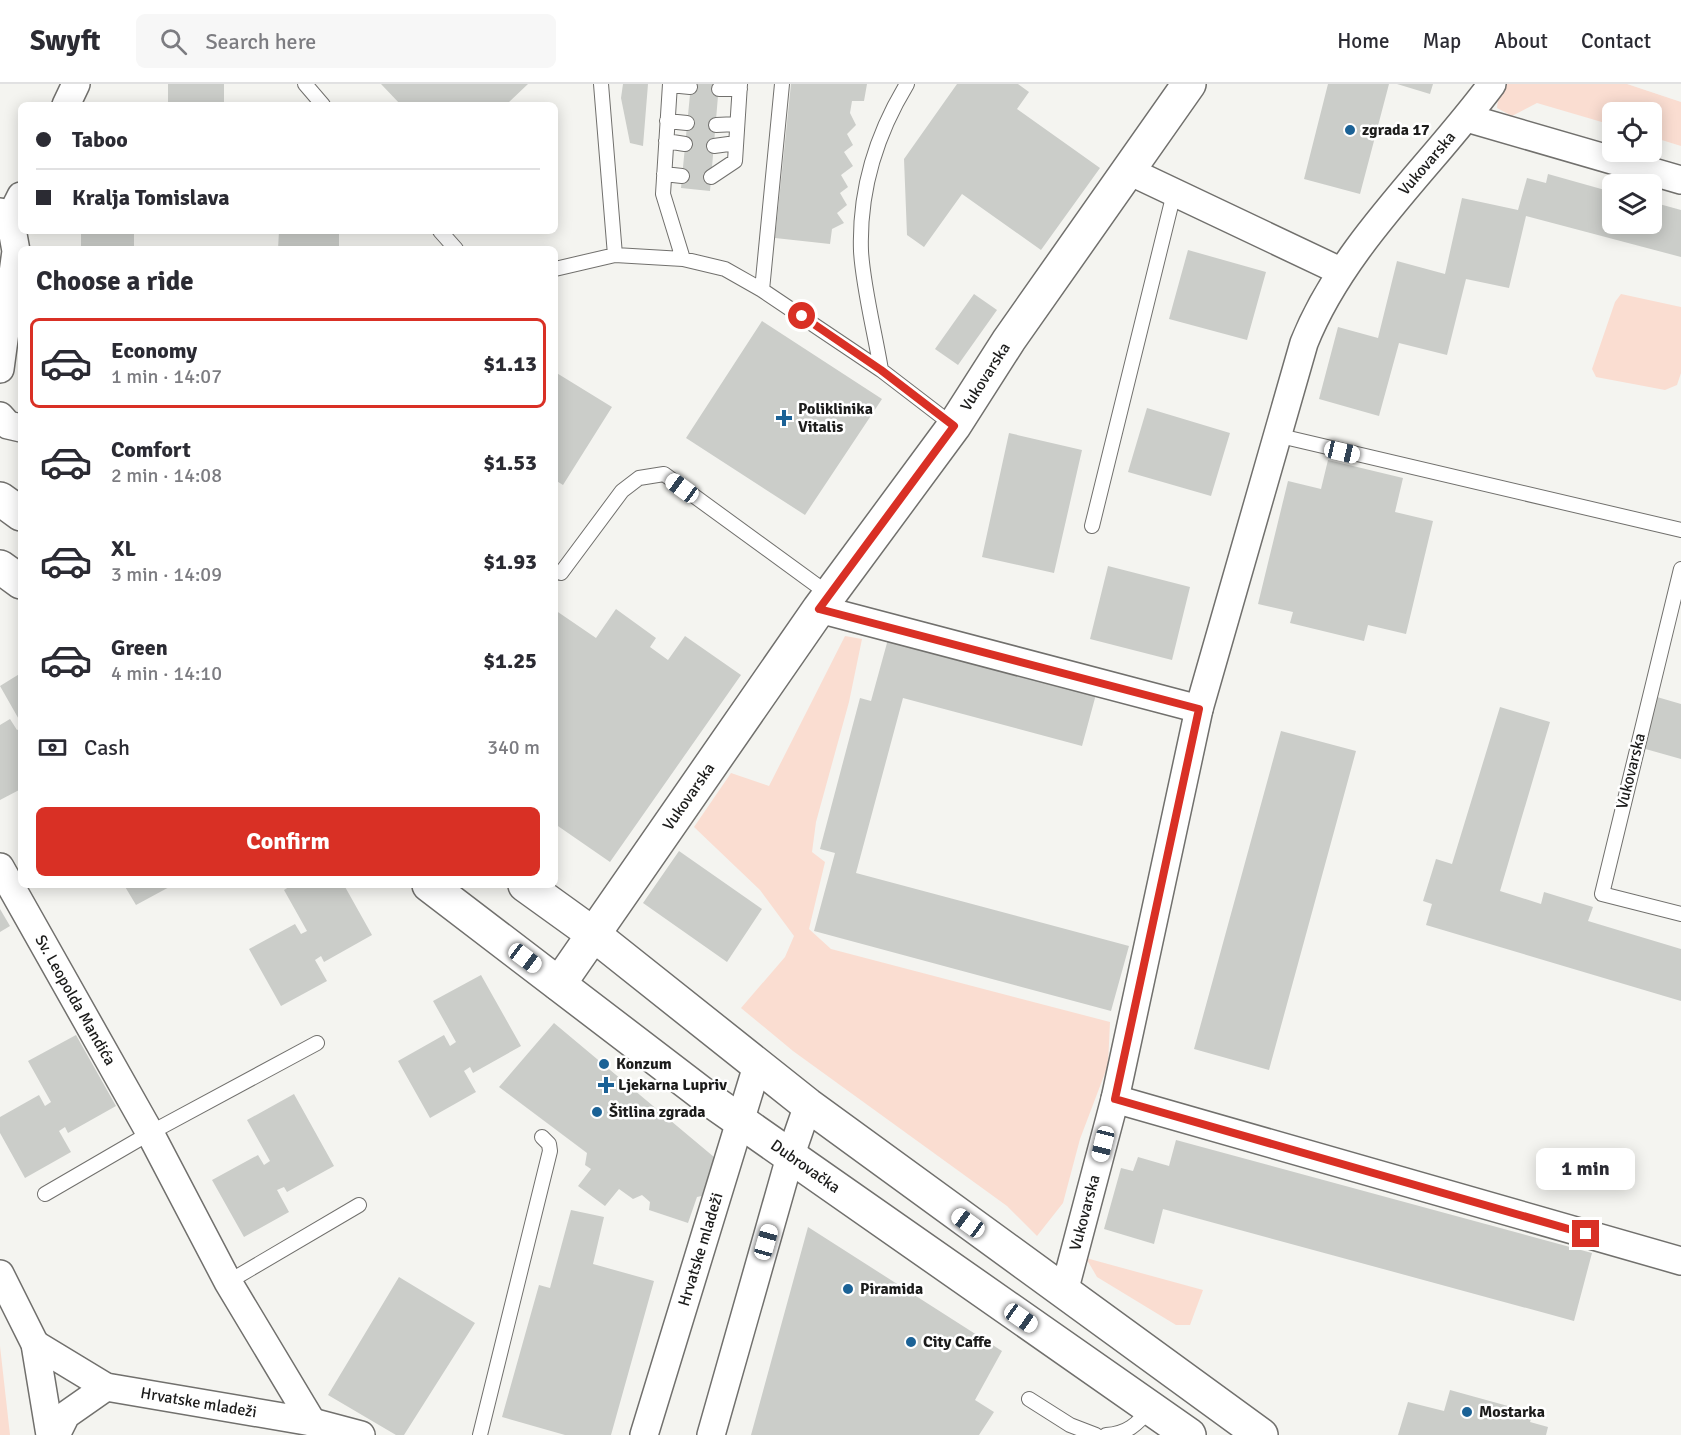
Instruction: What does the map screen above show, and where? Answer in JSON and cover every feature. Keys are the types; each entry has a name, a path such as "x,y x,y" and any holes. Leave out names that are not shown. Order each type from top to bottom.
{"street":[{"path":"67,102 76,84"},
{"name":"Vukovarska","path":"559,984 825,602 954,426 1009,340 1189,84"},
{"name":"Vukovarska","path":"1064,1292 1115,1099 1199,709 1304,342 1315,316 1340,271 1467,118 1492,84"},
{"path":"1467,118 1681,180"},
{"path":"1129,171 1340,271"},
{"path":"0,369 16,251 10,209"},
{"path":"0,416 8,425 18,427"},
{"path":"0,499 18,512"},
{"path":"0,567 18,580"},
{"path":"825,602 1199,709"},
{"name":"Sv. Leopolda Mandića","path":"0,867 150,1132 228,1282 312,1422"},
{"name":"Dubrovačka","path":"433,888 790,1157 1189,1435"},
{"path":"529,888 593,934 808,1105 1261,1435"},
{"name":"Hrvatske mladeži","path":"644,1435 742,1122 757,1066"},
{"path":"1115,1099 1681,1261"},
{"path":"711,1435 790,1157 808,1105"},
{"path":"0,1274 35,1344 50,1435"},
{"path":"35,1344 106,1387 66,1415 56,1435"},
{"name":"Hrvatske mladeži","path":"106,1387 312,1422 361,1435"}],"lane":[{"path":"305,84 320,102"},
{"path":"602,84 615,255"},
{"path":"762,290 782,84"},
{"path":"881,370 861,251 866,182 875,150 890,113 907,84"},
{"path":"683,259 663,194 670,85 690,87"},
{"path":"711,177 735,161 740,86 719,89"},
{"path":"667,121 687,123"},
{"path":"716,125 737,124"},
{"path":"666,141 685,144"},
{"path":"714,146 736,143"},
{"path":"664,174 682,176"},
{"path":"1092,526 1174,193"},
{"path":"443,234 453,246"},
{"path":"558,268 615,255 683,259 725,269 762,290 881,370 954,426"},
{"path":"1276,435 1681,530"},
{"path":"561,573 622,491 639,478 664,474 825,602"},
{"name":"Vukovarska","path":"1681,569 1602,894 1681,914"},
{"path":"45,1194 150,1132 317,1043"},
{"path":"480,1435 550,1151 549,1144 542,1137"},
{"path":"228,1282 359,1205"},
{"path":"1029,1399 1070,1425 1096,1435"},
{"path":"1106,1435 1116,1434 1137,1425 1150,1408"}],"shaded area":[{"path":"1503,84 1627,84 1681,102 1681,146 1662,140 1662,102 1602,102 1602,122 1537,103 1512,116 1497,108 1499,90"},
{"path":"1621,294 1681,307 1681,373 1677,385 1665,390 1596,377 1592,369 1615,302"},
{"path":"845,636 862,639 849,702 816,822 812,852 825,862 809,929 831,949 1110,1022 1108,1065 1080,1139 1063,1203 1037,1236 1007,1206 793,1051 741,1008 785,957 794,936 760,890 694,827 731,773 769,786"},
{"path":"1086,1258 1203,1290 1190,1325 1176,1325 1097,1277"},
{"path":"0,1346 10,1435 0,1435"}],"building":[{"path":"168,84 224,84 224,102 168,102"},
{"path":"381,84 528,84 509,102 398,102"},
{"path":"623,84 648,84 643,146 630,143 621,98"},
{"path":"691,84 719,84 710,191 681,188"},
{"path":"791,84 867,84 864,101 852,101 850,113 856,125 847,134 853,145 844,152 853,166 841,175 848,187 840,193 847,205 837,213 844,223 832,229 830,244 775,238"},
{"path":"957,84 1018,84 1029,92 1017,109 1100,168 1041,250 962,194 924,247 907,235 904,159"},
{"path":"1328,84 1389,84 1360,194 1304,179"},
{"path":"1397,84 1433,84 1430,94"},
{"path":"1548,174 1602,189 1602,234 1662,234 1662,205 1681,210 1681,257 1526,216 1509,288 1466,279 1447,355 1399,343 1379,416 1319,399 1338,327 1378,338 1397,261 1445,274 1462,198 1518,210 1527,178 1546,183"},
{"path":"81,234 134,234 134,246 81,246"},
{"path":"279,234 339,234 339,246 278,246"},
{"path":"1188,250 1266,272 1247,340 1169,319"},
{"path":"974,294 997,310 958,365 935,349"},
{"name":"Poliklinika Vitalis","path":"762,321 882,399 805,515 686,438"},
{"path":"558,374 612,407 563,485 558,482"},
{"path":"1147,408 1230,433 1211,496 1128,472"},
{"path":"1009,433 1082,450 1054,573 982,557"},
{"path":"1328,460 1403,478 1395,512 1433,521 1406,634 1368,625 1364,641 1290,623 1293,612 1258,604 1288,481 1321,489"},
{"path":"1108,566 1190,587 1172,660 1090,639"},
{"path":"616,609 656,638 650,647 668,660 685,636 741,675 610,862 558,826 558,612 596,638"},
{"path":"890,632 1098,687 1082,746 903,698 856,873 1129,946 1111,1011 814,931 835,853 820,849 860,698 871,701"},
{"path":"18,675 18,718 0,686"},
{"path":"1657,697 1681,704 1681,759 1642,748"},
{"path":"1500,707 1550,722 1500,891 1541,904 1544,892 1593,907 1588,921 1681,949 1681,1001 1426,925 1432,904 1423,901 1436,859 1452,864"},
{"path":"10,719 18,730 18,791 0,800 0,725"},
{"path":"1281,731 1356,751 1269,1070 1194,1049"},
{"path":"679,851 762,909 727,962 643,903"},
{"path":"126,888 167,888 136,905"},
{"path":"287,888 346,888 372,935 324,962 321,956 315,960 327,981 281,1006 249,949 295,924 301,934 307,931 284,890"},
{"path":"0,909 10,926 0,932"},
{"path":"481,975 521,1046 473,1073 470,1067 464,1071 476,1092 430,1118 398,1061 444,1035 450,1046 456,1042 433,1001"},
{"name":"Šitlina zgrada","path":"554,1023 714,1157 719,1168 706,1195 697,1197 688,1223 649,1210 650,1202 642,1195 633,1199 619,1189 605,1206 578,1186 591,1169 585,1165 587,1153 499,1087"},
{"path":"76,1035 116,1106 68,1133 65,1127 59,1131 71,1152 25,1178 0,1133 0,1117 39,1095 45,1106 51,1102 28,1061"},
{"path":"294,1094 334,1166 287,1192 284,1187 277,1190 289,1212 244,1237 212,1180 258,1155 264,1165 270,1161 247,1120"},
{"path":"1176,1140 1592,1253 1574,1321 1163,1209 1154,1244 1104,1229 1121,1168 1133,1171 1138,1157 1169,1166"},
{"path":"571,1210 604,1217 593,1264 654,1281 611,1435 565,1435 502,1417 539,1285 550,1288"},
{"name":"Piramida","path":"808,1227 1002,1351 975,1400 994,1412 979,1435 751,1435"},
{"path":"399,1277 475,1323 404,1435 396,1435 328,1395"},
{"name":"Mostarka","path":"1450,1390 1533,1413 1530,1422 1548,1427 1546,1435 1398,1435 1408,1402 1444,1411"}],"place":[{"name":"zgrada 17","path":"1350,130"},
{"name":"Poliklinika Vitalis","path":"784,418"},
{"name":"Konzum","path":"604,1064"},
{"name":"Ljekarna Lupriv","path":"606,1085"},
{"name":"Šitlina zgrada","path":"597,1112"},
{"name":"Piramida","path":"848,1289"},
{"name":"City Caffe","path":"911,1342"},
{"name":"Mostarka","path":"1467,1412"}],"route":[{"path":"802,316 881,370 954,426 819,609 1199,709 1115,1099 1586,1234"}]}
